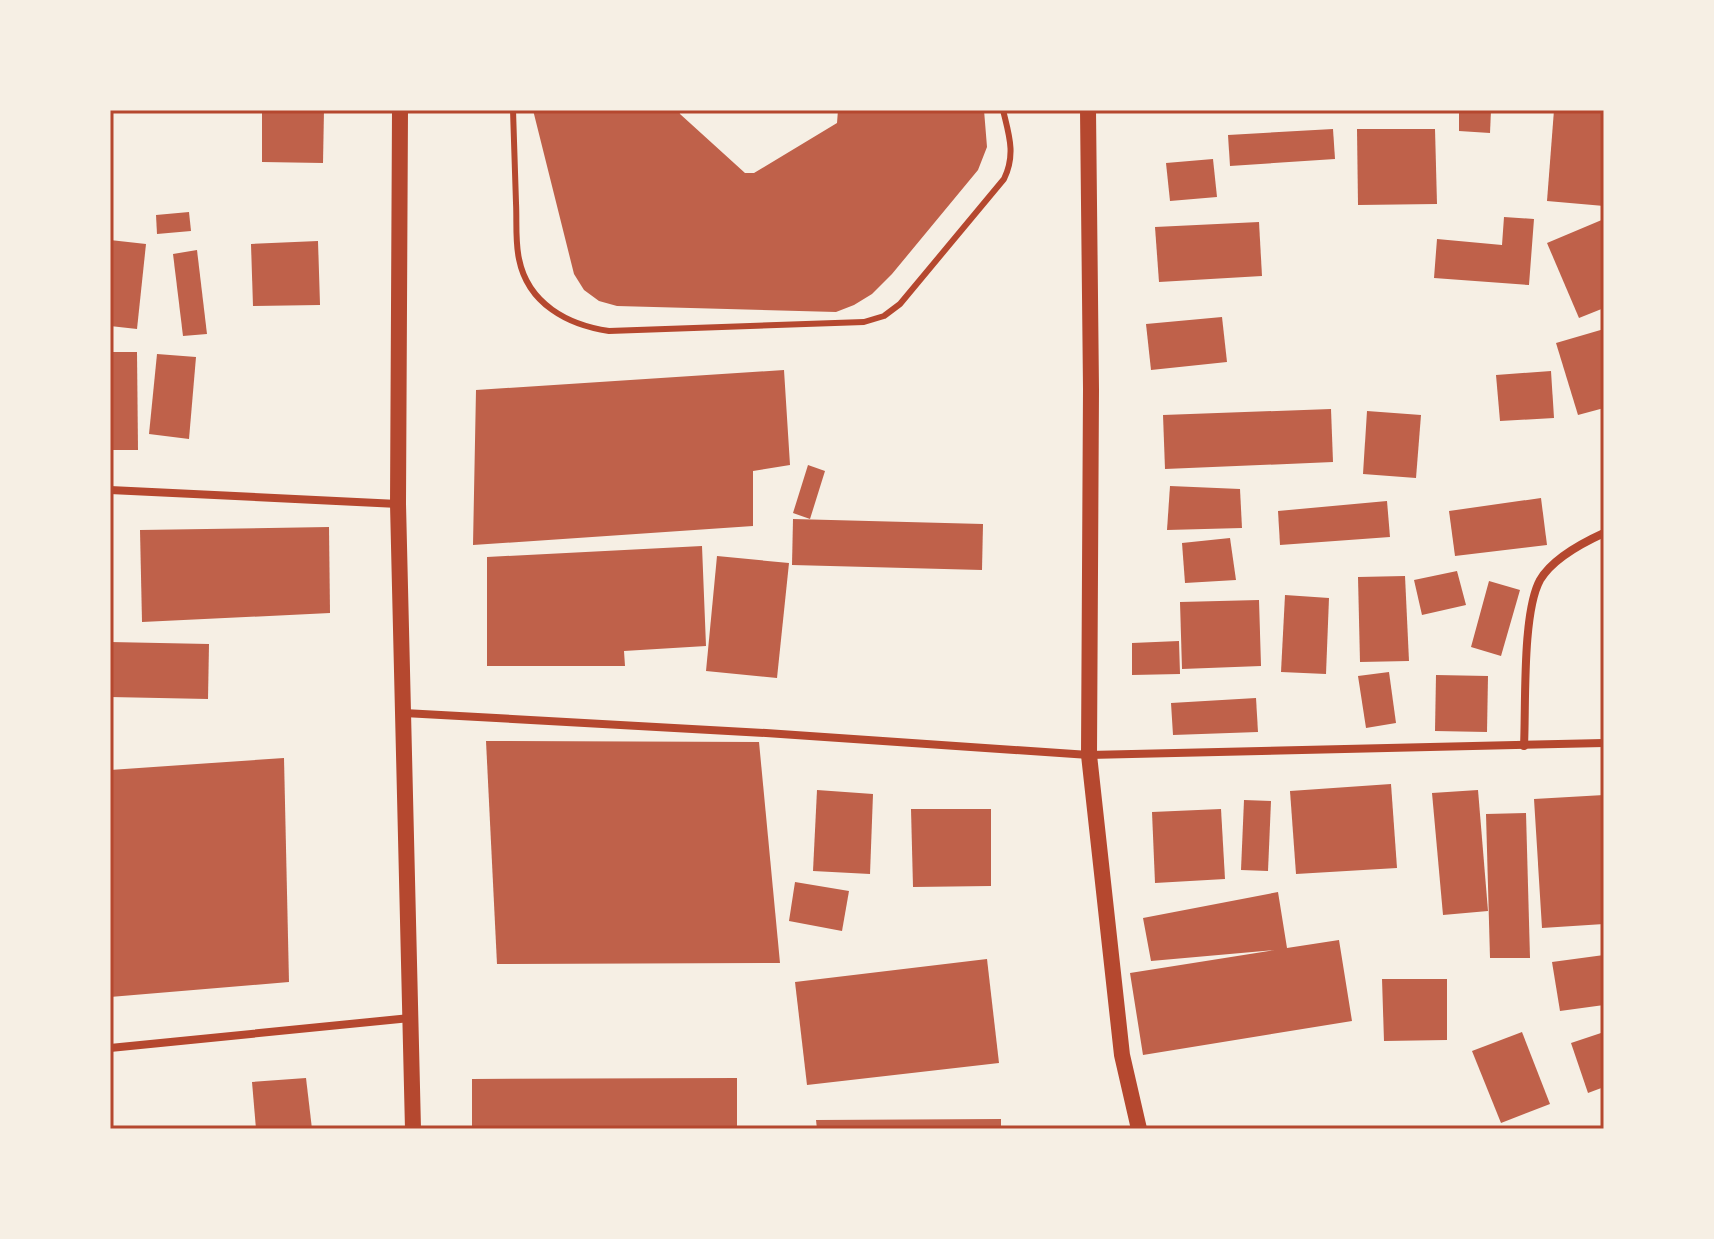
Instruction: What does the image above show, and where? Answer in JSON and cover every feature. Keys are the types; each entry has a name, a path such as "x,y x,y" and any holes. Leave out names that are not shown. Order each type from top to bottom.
{"main road":[{"path":"400,110 398,504 413,1129"},
{"path":"1088,110 1091,389 1089,755 1122,1055 1139,1129"}],"street":[{"path":"110,490 398,504"},
{"path":"1524,746 1529,620 1540,580 1552,565 1582,543 1604,533"},
{"path":"404,713 1089,755 1604,743"},
{"path":"110,1048 411,1018"}],"lane":[{"path":"513,110 519,259 527,283 561,317 584,327 609,331 864,322 884,316 900,304 1004,179 1011,164 1012,147 1003,110"}],"building":[{"path":"262,110 324,110 323,163 262,162"},
{"path":"533,110 679,110 745,173 754,173 837,123 838,110 984,110 987,147 978,170 892,274 872,294 854,305 836,312 617,306 599,301 584,290 574,274"},
{"path":"1459,110 1491,110 1490,133 1459,131"},
{"path":"1554,110 1604,110 1604,206 1547,201"},
{"path":"1333,129 1335,159 1230,166 1228,135"},
{"path":"1357,129 1435,129 1437,204 1358,205"},
{"path":"1213,159 1217,197 1170,201 1166,163"},
{"path":"189,212 191,231 157,234 156,215"},
{"path":"1504,217 1534,219 1529,285 1434,278 1437,239 1502,245"},
{"path":"1604,219 1604,308 1579,318 1547,243"},
{"path":"1259,222 1262,276 1159,282 1155,227"},
{"path":"110,240 146,244 137,329 110,326"},
{"path":"318,241 320,305 253,306 251,244"},
{"path":"197,250 207,334 183,336 173,254"},
{"path":"1222,317 1227,362 1151,370 1146,324"},
{"path":"1604,329 1604,408 1578,415 1556,343"},
{"path":"110,352 137,352 138,450 110,450"},
{"path":"157,354 196,357 189,439 149,434"},
{"path":"784,370 790,465 753,471 753,526 473,545 476,390"},
{"path":"1551,371 1554,418 1500,421 1496,375"},
{"path":"1331,409 1333,462 1165,469 1163,415"},
{"path":"1367,411 1421,415 1416,478 1363,474"},
{"path":"808,465 825,471 810,519 793,513"},
{"path":"1170,486 1240,489 1242,528 1167,530"},
{"path":"1541,498 1547,545 1455,556 1449,511"},
{"path":"1387,501 1390,537 1280,545 1278,511"},
{"path":"793,519 983,524 982,570 792,565"},
{"path":"329,527 330,613 142,622 140,530"},
{"path":"1230,538 1236,580 1185,583 1182,543"},
{"path":"702,546 706,646 624,651 625,666 487,666 487,557"},
{"path":"717,556 789,563 777,678 706,671"},
{"path":"1457,571 1466,605 1422,615 1414,580"},
{"path":"1405,576 1409,661 1360,662 1358,577"},
{"path":"1489,581 1520,590 1501,656 1471,647"},
{"path":"1285,595 1329,598 1326,674 1281,672"},
{"path":"1259,600 1261,666 1182,669 1180,602"},
{"path":"1179,641 1180,674 1132,675 1132,643"},
{"path":"110,642 209,644 208,699 110,697"},
{"path":"1389,672 1396,723 1366,728 1358,676"},
{"path":"1436,675 1488,676 1487,732 1435,731"},
{"path":"1256,698 1258,732 1173,735 1171,703"},
{"path":"486,741 759,742 780,963 497,964"},
{"path":"284,758 289,982 110,997 110,770"},
{"path":"1391,784 1397,868 1296,874 1290,791"},
{"path":"817,790 873,794 870,874 813,871"},
{"path":"1478,790 1488,911 1443,915 1432,793"},
{"path":"1604,795 1604,924 1542,928 1534,799"},
{"path":"1244,800 1271,801 1268,871 1241,870"},
{"path":"911,809 991,809 991,886 913,887"},
{"path":"1221,809 1225,879 1155,883 1152,812"},
{"path":"1526,813 1530,958 1490,958 1486,814"},
{"path":"795,882 849,891 842,931 789,921"},
{"path":"1278,892 1287,948 1339,940 1352,1021 1143,1055 1130,973 1275,950 1151,961 1143,918"},
{"path":"1604,955 1604,1005 1560,1011 1552,962"},
{"path":"987,959 999,1063 807,1085 795,982"},
{"path":"1382,979 1447,979 1447,1040 1384,1041"},
{"path":"1522,1032 1550,1104 1501,1123 1472,1051"},
{"path":"1604,1032 1604,1087 1588,1093 1571,1043"},
{"path":"306,1078 312,1129 256,1129 252,1082"},
{"path":"737,1078 737,1129 472,1129 472,1079"},
{"path":"1001,1119 1001,1129 817,1129 816,1120"}]}
